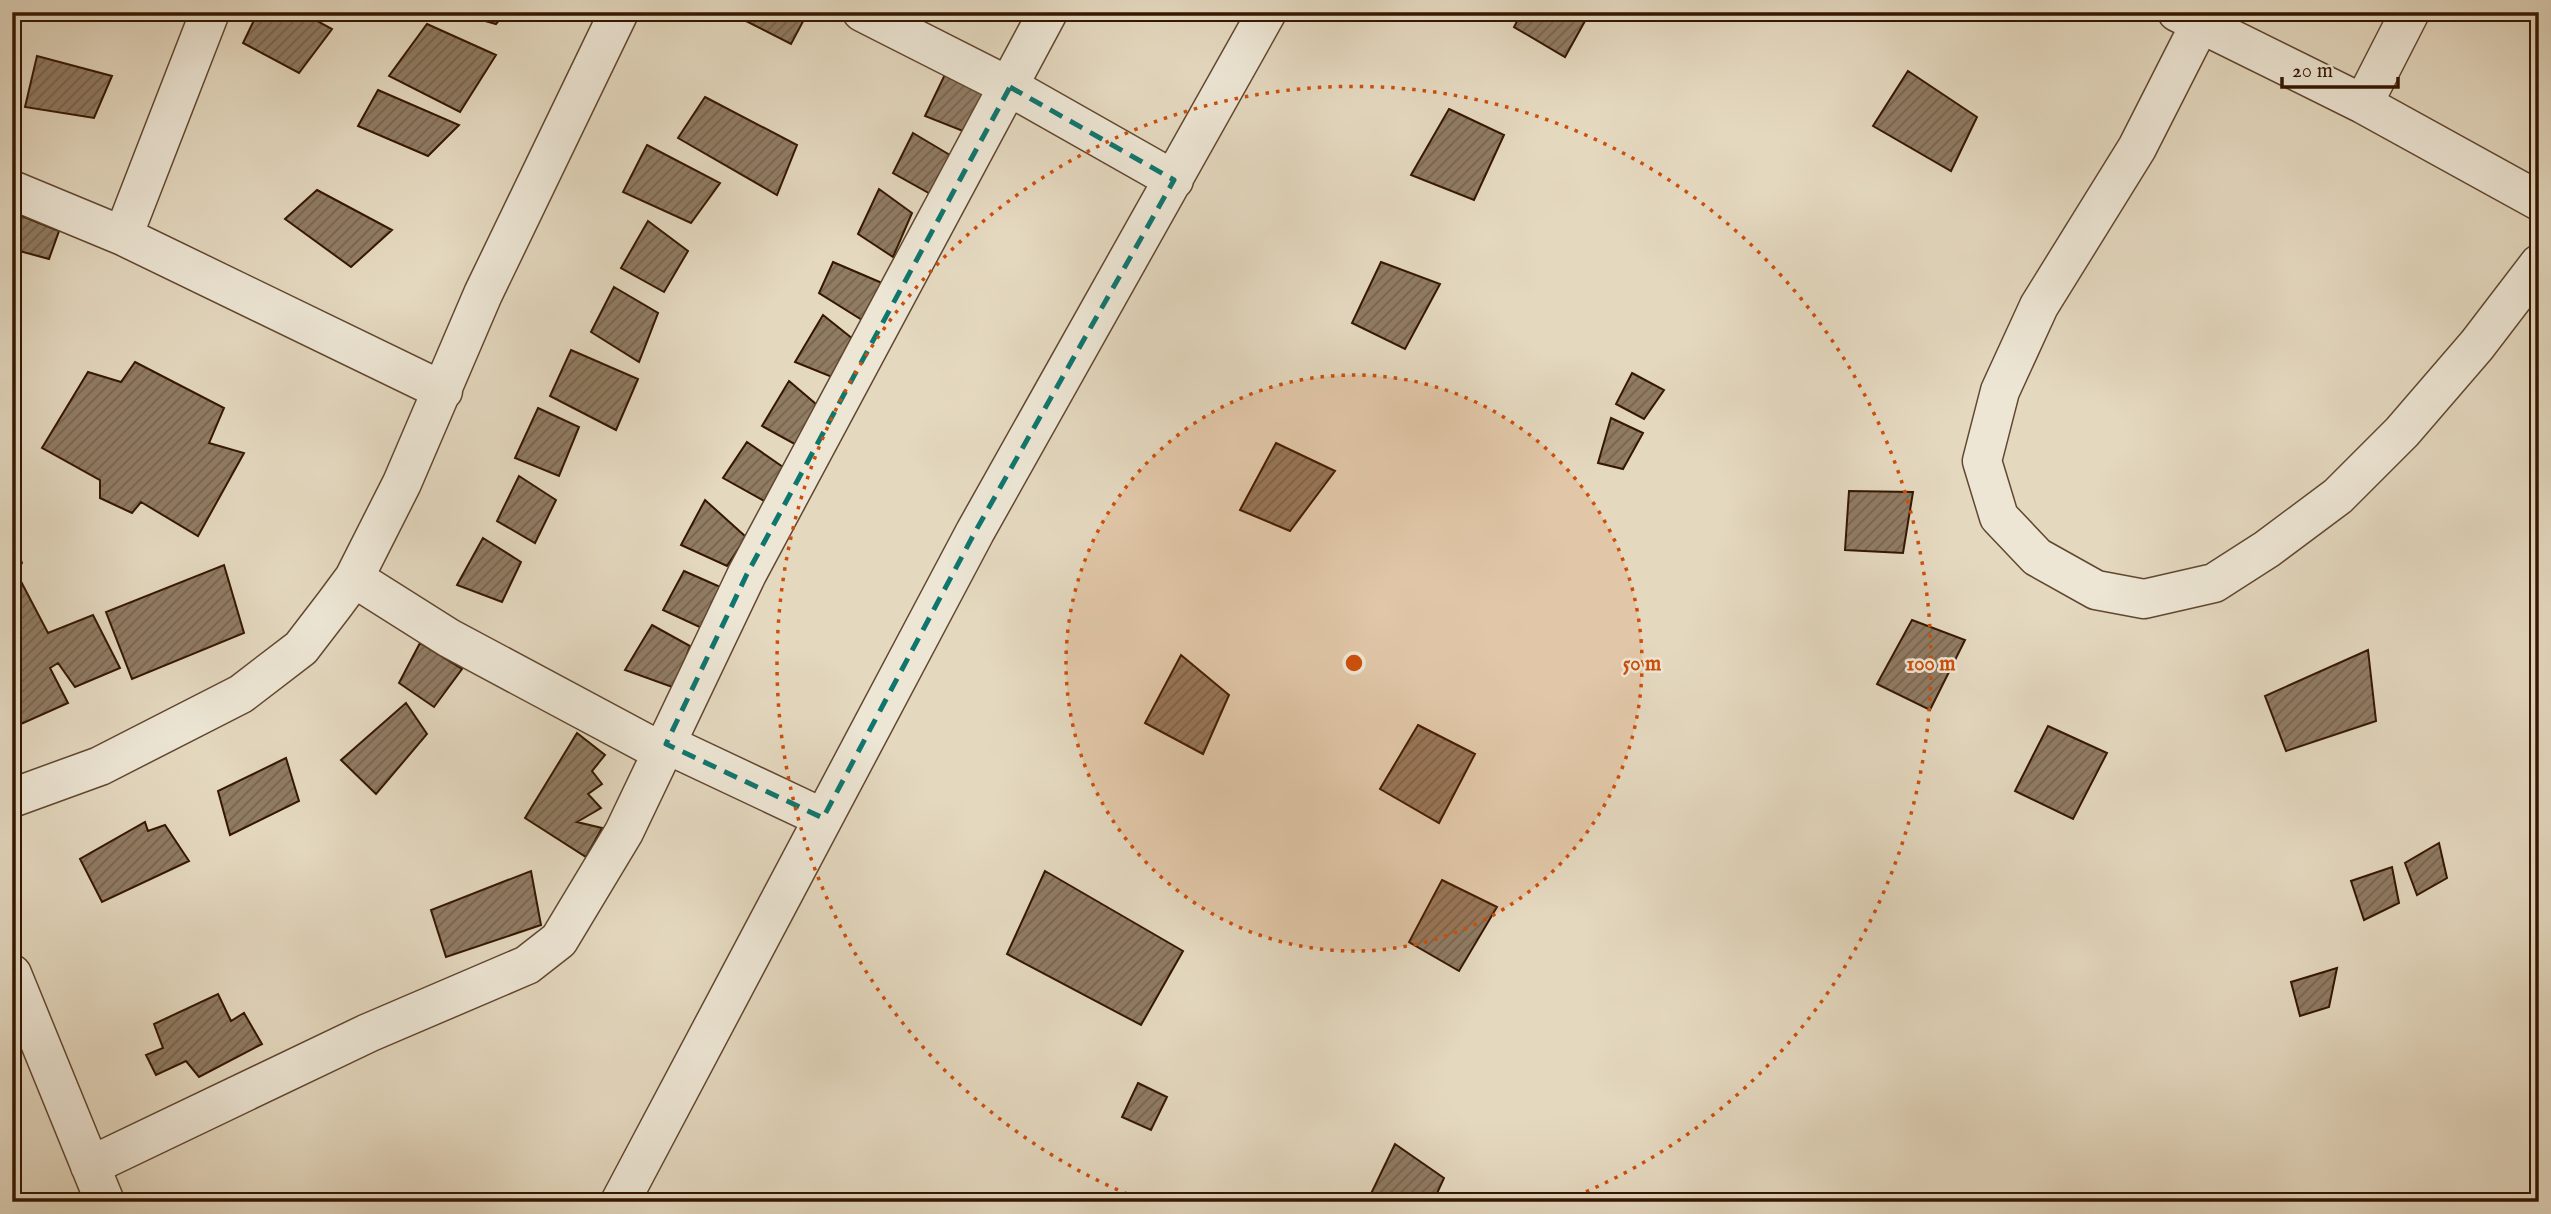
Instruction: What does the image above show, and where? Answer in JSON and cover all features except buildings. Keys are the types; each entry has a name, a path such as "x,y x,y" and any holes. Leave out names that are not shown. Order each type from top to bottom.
{"street":[{"path":"123,236 210,12"},
{"path":"12,797 100,766 241,694 301,648 354,578 402,483 483,293 619,12"},
{"path":"862,12 1010,87 1174,180"},
{"path":"90,1166 368,1033 527,965 559,940 624,832 747,574 1048,12"},
{"path":"620,1202 975,532 1267,12"},
{"path":"2363,104 2410,12"},
{"path":"2539,201 2363,104 2189,18 2137,148 2039,306 2000,391 1982,461 1999,517 2037,557 2096,590 2144,599 2214,583 2267,549 2338,496 2402,432 2477,345 2539,264"},
{"path":"12,190 123,236 443,391"},
{"path":"354,578 449,638 664,748 823,818"},
{"path":"12,974 104,1202"}],"highlighted area":[{"path":"1010,87 1174,180 975,532 823,818 666,744 747,574"}]}
